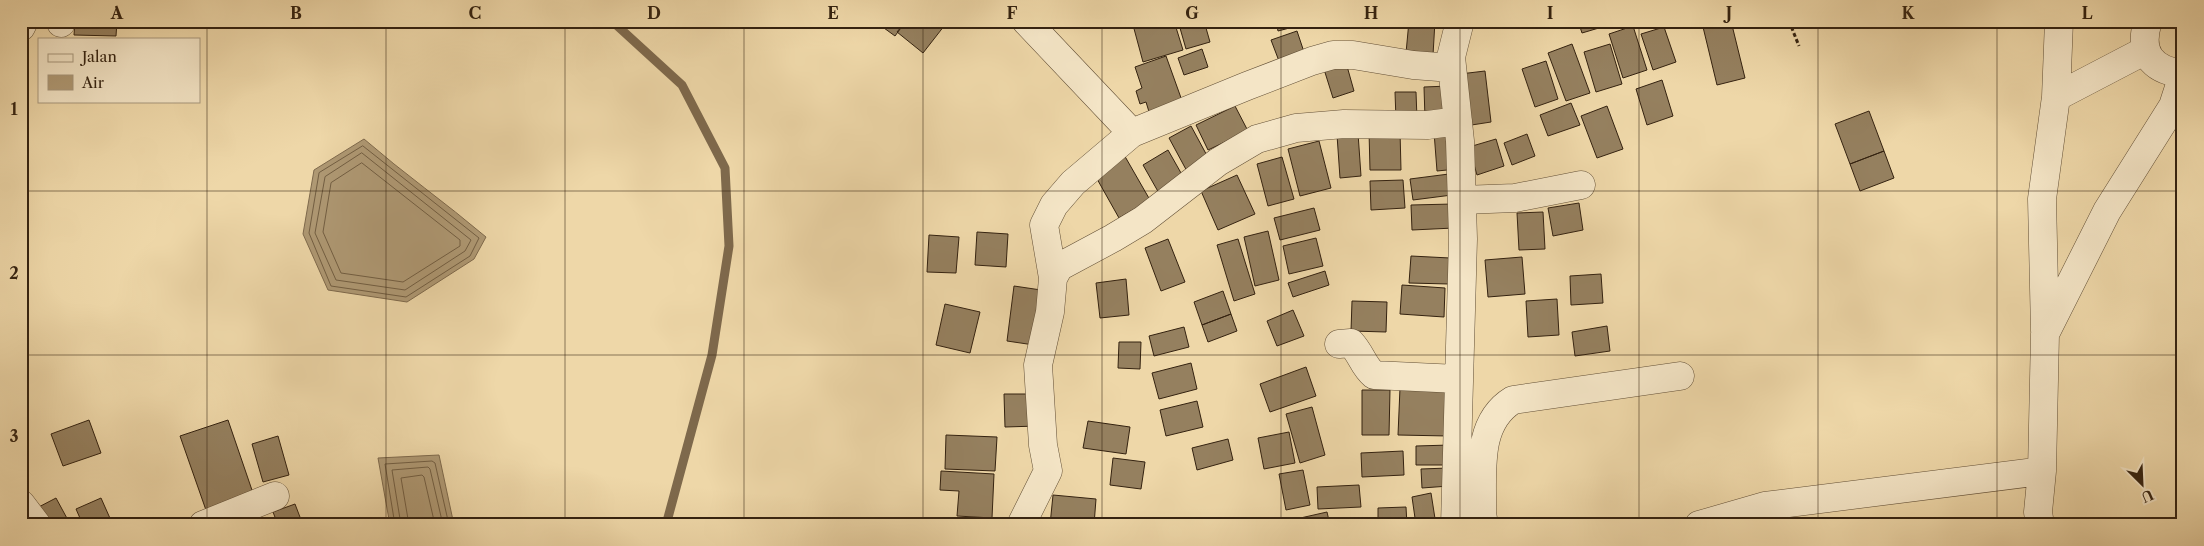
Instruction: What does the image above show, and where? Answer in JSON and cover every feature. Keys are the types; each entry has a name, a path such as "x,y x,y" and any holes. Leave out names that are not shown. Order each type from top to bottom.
{"street":[{"path":"21,27 24,21"},
{"path":"1026,21 1132,133"},
{"path":"1455,525 1463,239 1458,121 1451,57 1459,21"},
{"path":"2040,525 2038,512 2042,470 2045,334 2042,199 2056,96 2059,21"},
{"path":"2045,334 2107,210 2173,106 2183,75 2167,72 2154,64 2146,50 2144,34 2148,21"},
{"path":"2056,96 2146,50"},
{"path":"1021,525 1048,471 1043,445 1038,365 1050,312 1053,278 1044,225 1054,205 1073,182 1132,133 1312,61 1333,56 1353,55 1413,65 1452,68"},
{"path":"1053,278 1059,267 1143,220 1218,162 1257,139 1296,128 1344,124 1428,125 1458,121"},
{"path":"1462,200 1515,198 1581,184"},
{"path":"1339,344 1351,343 1361,354 1366,369 1374,376 1458,380"},
{"path":"1484,525 1482,513 1486,435 1496,413 1502,406 1513,400 1680,376"},
{"path":"1699,525 1764,506 2042,470"},
{"path":"203,525 275,496"},
{"path":"21,504 37,525"}],"path":[{"path":"1790,21 1799,46"}],"water":[{"path":"364,139 486,237 474,259 407,302 328,290 303,234 314,170"},
{"path":"439,455 454,525 390,525 378,458"}],"building":[{"path":"75,21 117,21 116,36 74,35"},
{"path":"889,21 906,21 895,36 884,28"},
{"path":"906,21 948,21 923,53 897,32"},
{"path":"1144,21 1174,21 1183,50 1143,62 1133,25"},
{"path":"1178,21 1204,21 1210,42 1186,49"},
{"path":"1276,21 1316,21 1278,31"},
{"path":"1409,21 1435,21 1433,55 1406,53"},
{"path":"1578,21 1619,21 1619,22 1582,33"},
{"path":"1731,21 1745,78 1717,85 1703,27"},
{"path":"1633,26 1647,70 1623,78 1609,34"},
{"path":"1664,27 1676,62 1653,70 1641,34"},
{"path":"1297,31 1304,52 1279,61 1271,40"},
{"path":"1572,44 1590,93 1566,101 1548,53"},
{"path":"1610,44 1622,84 1596,92 1584,52"},
{"path":"1202,49 1208,67 1184,75 1178,58"},
{"path":"1166,56 1185,109 1150,115 1146,102 1140,104 1136,91 1142,88 1135,67"},
{"path":"1345,59 1354,91 1333,98 1323,66"},
{"path":"1546,61 1558,99 1535,107 1522,69"},
{"path":"1485,71 1491,122 1465,126 1460,74"},
{"path":"1662,80 1673,116 1647,125 1636,89"},
{"path":"1449,86 1451,117 1425,119 1424,87"},
{"path":"1395,92 1416,92 1417,119 1396,120"},
{"path":"1571,103 1580,125 1548,136 1540,115"},
{"path":"1235,106 1248,131 1208,150 1196,125"},
{"path":"1607,106 1623,149 1597,158 1581,116"},
{"path":"1869,111 1884,151 1850,164 1835,124"},
{"path":"1191,126 1211,163 1189,175 1169,138"},
{"path":"1455,130 1457,169 1437,171 1434,132"},
{"path":"1369,131 1400,131 1401,170 1370,170"},
{"path":"1358,133 1361,176 1340,178 1337,135"},
{"path":"1527,134 1535,156 1512,165 1504,143"},
{"path":"1496,139 1504,166 1477,175 1469,147"},
{"path":"1319,141 1331,188 1300,196 1288,149"},
{"path":"1168,150 1185,180 1160,195 1143,165"},
{"path":"1884,151 1894,178 1860,191 1850,164"},
{"path":"1123,153 1150,200 1119,218 1092,170"},
{"path":"1282,157 1294,199 1268,206 1257,164"},
{"path":"1449,174 1452,195 1413,200 1410,179"},
{"path":"1237,175 1255,214 1218,230 1201,191"},
{"path":"1403,180 1405,208 1371,210 1370,181"},
{"path":"1579,203 1583,230 1553,236 1548,208"},
{"path":"1453,204 1454,228 1412,230 1411,205"},
{"path":"1314,208 1320,230 1280,240 1274,218"},
{"path":"1543,212 1545,249 1519,250 1517,213"},
{"path":"1268,231 1279,280 1255,286 1244,237"},
{"path":"977,232 1008,234 1006,267 975,265"},
{"path":"929,235 959,237 956,273 927,272"},
{"path":"1316,238 1323,266 1289,274 1283,246"},
{"path":"1168,239 1185,282 1161,291 1145,248"},
{"path":"1238,239 1255,294 1234,301 1217,245"},
{"path":"1411,256 1450,258 1449,284 1409,283"},
{"path":"1522,257 1525,294 1488,297 1485,260"},
{"path":"1325,271 1329,285 1293,297 1288,283"},
{"path":"1601,274 1603,303 1571,305 1570,276"},
{"path":"1126,279 1129,315 1100,318 1096,283"},
{"path":"1402,285 1445,288 1444,317 1400,314"},
{"path":"1014,286 1041,290 1034,345 1007,341"},
{"path":"1223,291 1231,314 1202,325 1194,302"},
{"path":"1557,299 1559,335 1528,337 1526,301"},
{"path":"1352,301 1387,302 1386,332 1351,331"},
{"path":"945,304 980,312 970,353 936,345"},
{"path":"1293,310 1304,336 1277,346 1267,321"},
{"path":"1231,314 1237,331 1208,342 1202,325"},
{"path":"1607,326 1610,351 1575,356 1572,332"},
{"path":"1184,327 1189,347 1154,356 1149,336"},
{"path":"1119,342 1141,342 1140,369 1118,368"},
{"path":"1191,363 1197,389 1159,399 1152,373"},
{"path":"1306,367 1316,396 1270,412 1260,384"},
{"path":"1400,388 1449,389 1448,436 1398,435"},
{"path":"1362,390 1390,390 1389,435 1362,435"},
{"path":"1004,394 1037,394 1038,426 1005,427"},
{"path":"1197,401 1203,427 1166,436 1160,410"},
{"path":"1312,407 1325,455 1300,463 1286,414"},
{"path":"89,420 101,453 63,466 51,434"},
{"path":"228,420 254,496 207,513 180,436"},
{"path":"1088,421 1130,427 1126,454 1083,448"},
{"path":"1289,432 1295,463 1264,469 1258,438"},
{"path":"946,435 997,437 995,471 945,469"},
{"path":"278,436 289,475 263,482 252,444"},
{"path":"1228,439 1233,460 1197,470 1192,448"},
{"path":"1450,445 1450,465 1416,465 1416,446"},
{"path":"1403,451 1404,475 1362,477 1361,453"},
{"path":"1113,458 1145,462 1141,489 1110,485"},
{"path":"1448,468 1449,486 1422,488 1421,469"},
{"path":"1303,470 1310,505 1286,510 1279,474"},
{"path":"941,471 994,474 992,518 957,516 959,491 940,490"},
{"path":"1359,485 1361,507 1318,509 1317,487"},
{"path":"1431,493 1436,525 1416,525 1412,497"},
{"path":"1053,495 1096,499 1094,525 1050,525"},
{"path":"56,498 69,522 64,525 42,525 33,510"},
{"path":"101,498 113,525 83,525 76,509"},
{"path":"295,504 303,525 278,525 273,512"},
{"path":"1406,507 1407,525 1378,525 1378,508"},
{"path":"1327,512 1330,525 1297,525 1296,519"}],"waterway":[{"path":"612,21 682,85 725,168 729,246 712,355 666,525"}]}
